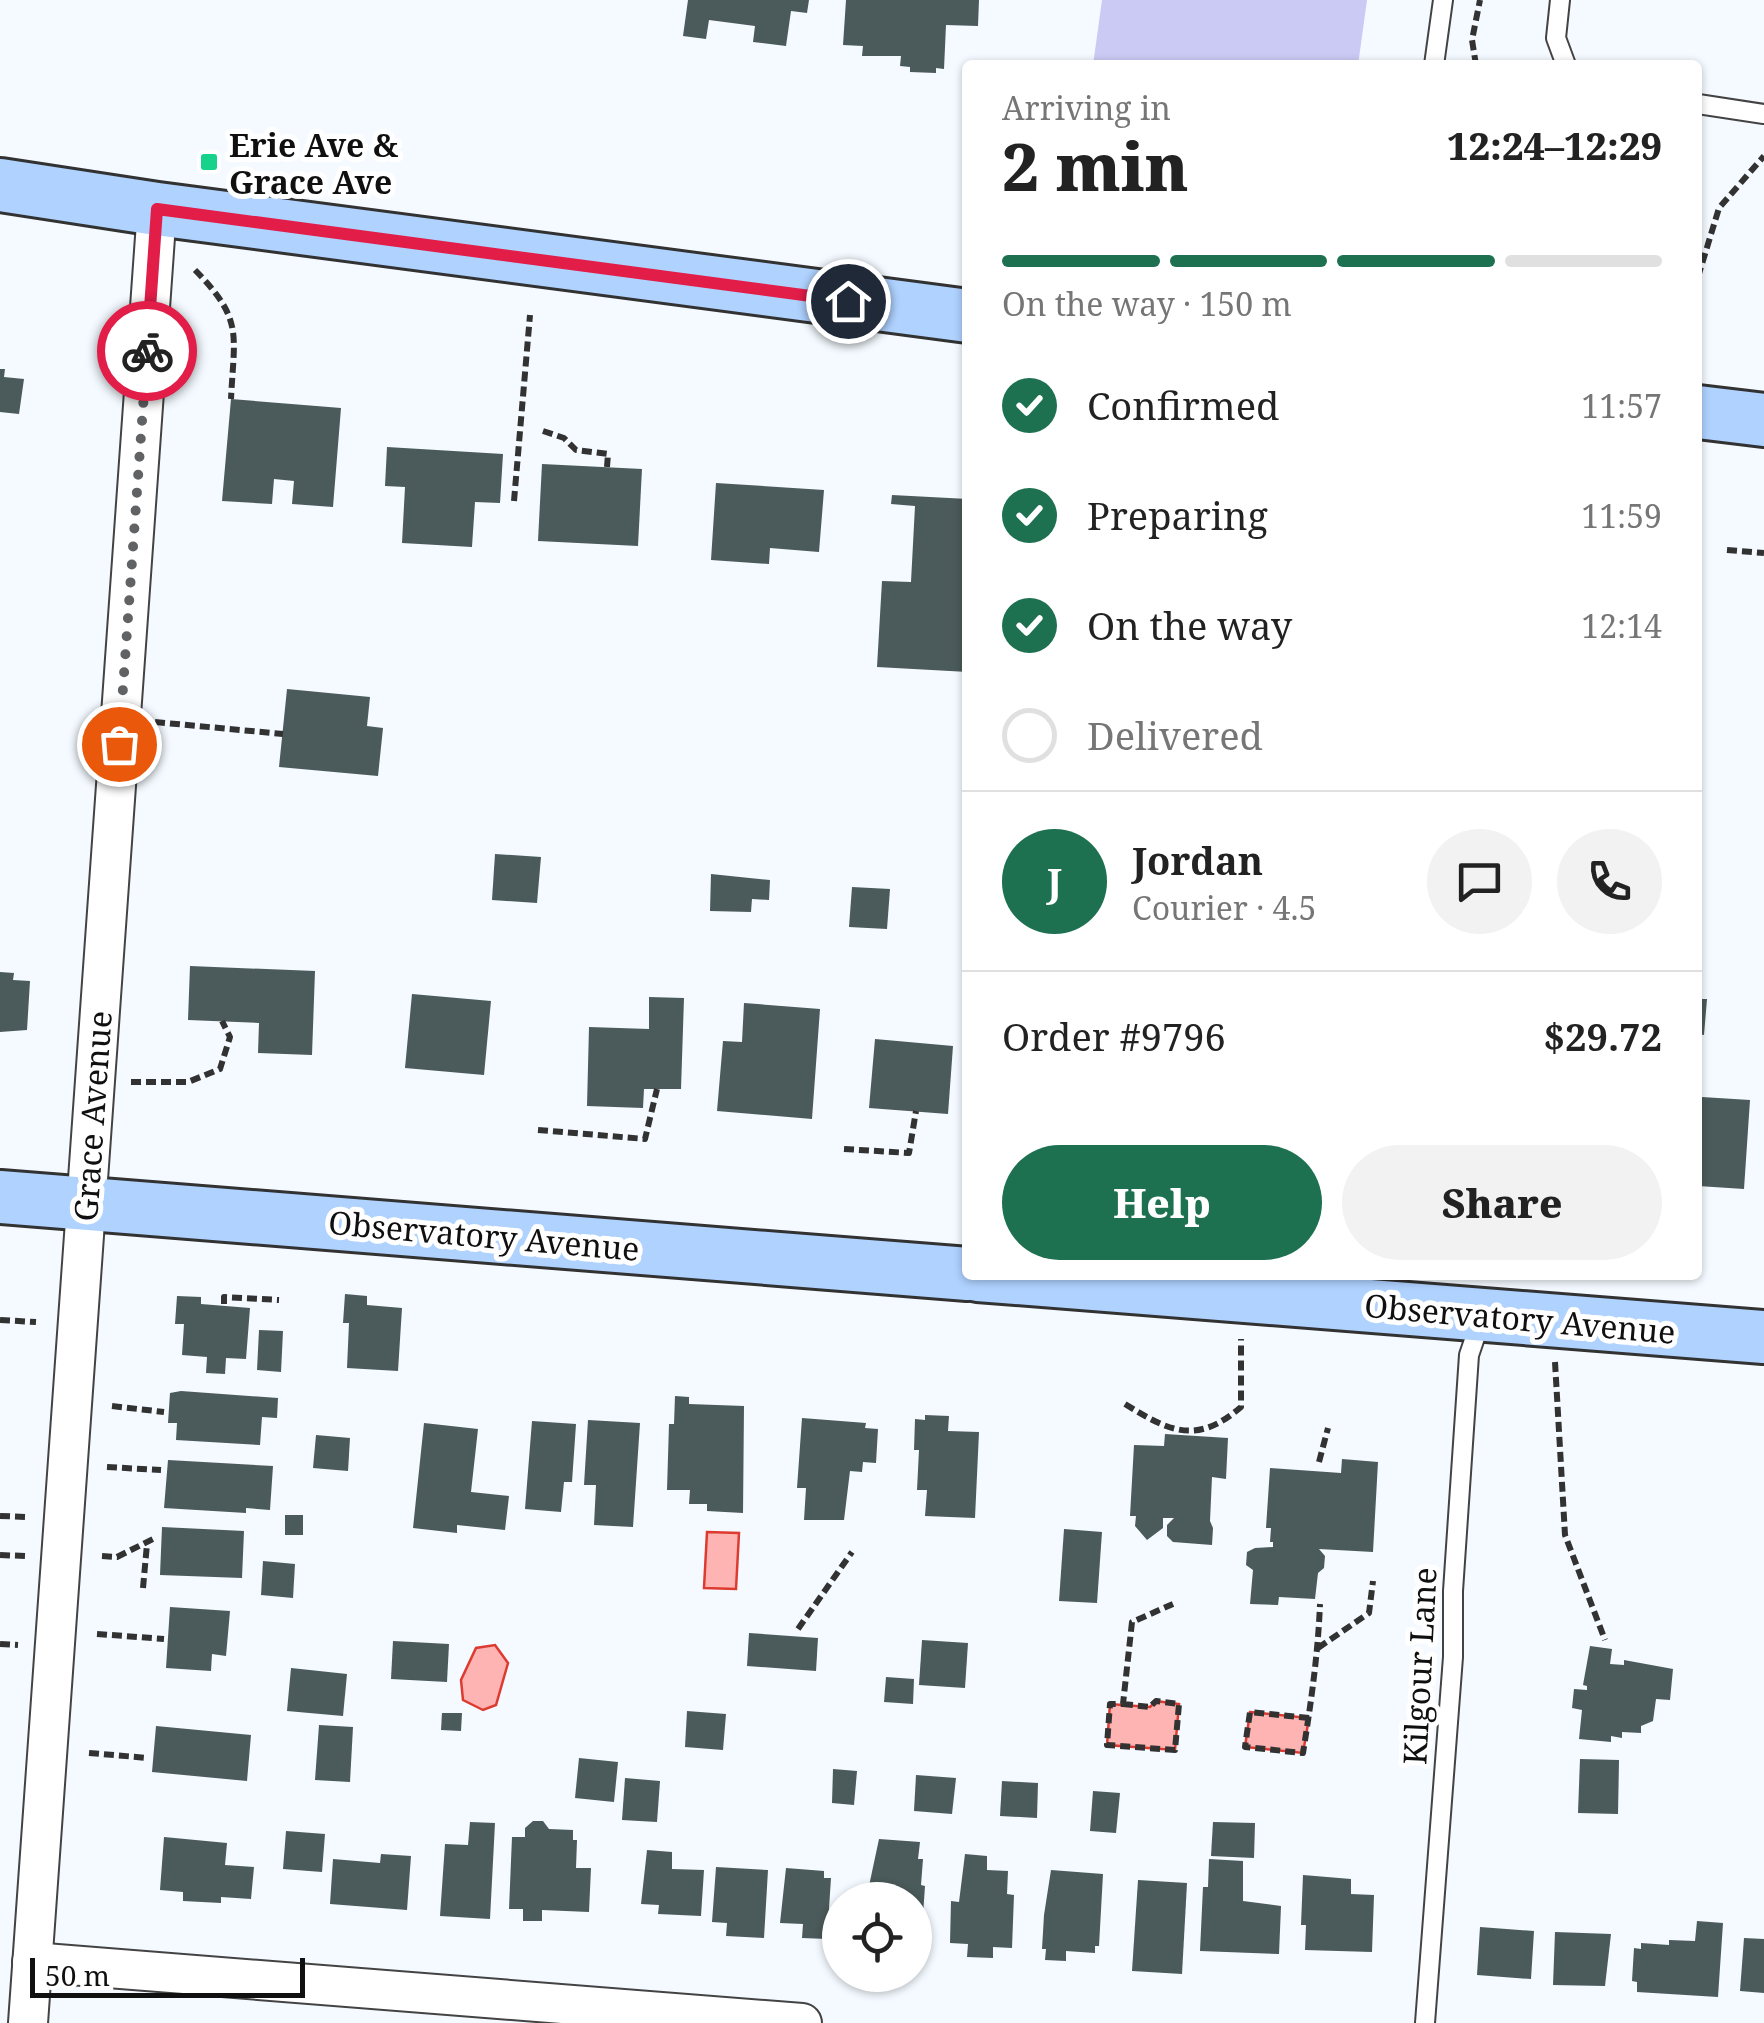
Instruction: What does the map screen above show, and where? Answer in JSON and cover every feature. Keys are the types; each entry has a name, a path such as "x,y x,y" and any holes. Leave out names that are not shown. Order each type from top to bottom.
{"street":[{"path":"0,184 157,209 962,315"},
{"name":"Grace Avenue","path":"28,2023 157,209"},
{"path":"1702,412 1764,420"},
{"name":"Observatory Avenue","path":"0,1196 962,1274"},
{"name":"Observatory Avenue","path":"1041,1280 1764,1337"},
{"path":"32,1962 802,2023"}],"lane":[{"path":"1435,60 1444,0"},
{"path":"1560,0 1556,38 1564,60"},
{"path":"1702,105 1764,114"},
{"name":"Kilgour Lane","path":"1426,2023 1453,1657 1468,1355 1483,1314"}],"path":[{"path":"1475,60 1472,40 1480,0"},
{"path":"1702,264 1719,208 1764,156"},
{"path":"195,270 221,296 234,327 230,399"},
{"path":"514,501 530,315"},
{"path":"543,432 564,438 576,450 608,454 607,467"},
{"path":"1727,550 1764,553"},
{"path":"121,714 163,723 283,734"},
{"path":"95,1080 188,1082 220,1069 230,1036 222,1021"},
{"path":"538,1130 645,1139 657,1089"},
{"path":"844,1149 909,1153 916,1111"},
{"path":"1125,1404 1162,1427 1186,1432 1220,1426 1241,1407 1242,1296"},
{"path":"224,1304 224,1297 279,1300"},
{"path":"0,1320 36,1322"},
{"path":"1555,1361 1565,1535 1605,1640"},
{"path":"112,1406 164,1412"},
{"path":"1320,1462 1328,1428"},
{"path":"108,1467 160,1470"},
{"path":"0,1516 28,1517"},
{"path":"102,1556 117,1557 157,1537"},
{"path":"144,1588 147,1543"},
{"path":"798,1630 852,1552"},
{"path":"0,1555 25,1556"},
{"path":"1318,1648 1369,1613 1374,1582"},
{"path":"1123,1704 1132,1622 1173,1604"},
{"path":"1308,1718 1250,1712 1245,1747 1303,1753 1308,1718 1318,1648 1320,1604"},
{"path":"96,1634 164,1638"},
{"path":"0,1644 18,1645"},
{"path":"1156,1700 1179,1704 1175,1750 1107,1745 1110,1704 1123,1704 1150,1707 1156,1700"},
{"path":"88,1754 148,1758"}],"shaded area":[{"path":"1102,0 1367,0 1359,60 1094,60"},
{"path":"707,1532 739,1533 736,1589 704,1588"},
{"path":"495,1645 508,1663 496,1705 483,1710 463,1700 461,1680 476,1648"},
{"path":"1156,1701 1179,1704 1175,1750 1107,1745 1110,1704 1150,1707"},
{"path":"1250,1712 1309,1718 1303,1753 1245,1747"}],"building":[{"path":"688,0 809,0 807,13 791,11 786,46 753,42 755,26 709,20 706,39 683,36"},
{"path":"846,0 979,0 978,26 946,25 944,69 936,68 936,73 910,72 910,67 900,66 901,56 862,56 863,46 843,45"},
{"path":"0,369 5,369 4,377 24,379 19,414 0,412"},
{"path":"231,399 341,408 333,507 292,504 294,481 274,479 272,504 222,501"},
{"path":"387,447 503,454 500,503 475,502 472,547 402,543 405,487 385,486"},
{"path":"542,464 642,469 638,546 538,541"},
{"path":"716,483 824,490 819,552 770,548 769,564 711,560"},
{"path":"892,495 962,499 962,672 877,667 882,581 911,582 915,506 891,504"},
{"path":"287,689 370,697 367,726 383,728 378,776 279,767"},
{"path":"495,854 541,857 537,903 492,900"},
{"path":"711,874 770,880 769,900 752,899 751,912 710,911"},
{"path":"852,887 890,889 887,929 849,927"},
{"path":"190,966 315,971 312,1055 258,1053 259,1023 188,1020"},
{"path":"0,972 14,973 13,980 30,981 27,1030 0,1032"},
{"path":"412,994 491,1001 484,1075 405,1068"},
{"path":"649,997 684,998 681,1089 644,1089 643,1108 587,1106 589,1027 649,1029"},
{"path":"1702,999 1707,999 1704,1035"},
{"path":"744,1003 820,1009 812,1119 717,1111 723,1041 742,1042"},
{"path":"875,1039 953,1046 948,1114 869,1108"},
{"path":"1702,1097 1750,1100 1744,1189 1702,1186"},
{"path":"345,1294 367,1296 367,1305 402,1308 398,1371 347,1368 349,1323 343,1323"},
{"path":"177,1296 201,1297 201,1304 250,1308 246,1359 226,1358 225,1374 206,1373 207,1357 182,1355 184,1324 175,1324"},
{"path":"259,1330 283,1331 281,1372 257,1370"},
{"path":"170,1393 278,1398 277,1418 262,1417 260,1445 176,1440 177,1423 168,1423"},
{"path":"675,1396 689,1397 689,1404 744,1406 743,1513 707,1511 707,1504 689,1504 690,1490 667,1490 669,1424 674,1424"},
{"path":"925,1415 949,1416 948,1431 979,1432 975,1518 925,1516 927,1490 917,1490 919,1450 914,1450 915,1419 925,1420"},
{"path":"802,1418 866,1423 865,1428 878,1429 876,1463 863,1462 862,1472 850,1471 844,1520 804,1520 806,1488 797,1488"},
{"path":"588,1420 640,1423 633,1527 594,1525 596,1485 584,1485"},
{"path":"532,1421 576,1424 572,1482 564,1482 561,1512 525,1509"},
{"path":"424,1423 478,1429 471,1492 509,1496 505,1530 457,1525 457,1533 413,1528"},
{"path":"1165,1434 1228,1438 1226,1479 1212,1477 1212,1545 1173,1542 1167,1536 1167,1525 1174,1518 1163,1518 1163,1528 1147,1540 1135,1526 1136,1516 1130,1516 1134,1445 1164,1446"},
{"path":"316,1435 350,1438 348,1471 313,1468"},
{"path":"1342,1459 1378,1462 1373,1552 1319,1549 1325,1556 1315,1599 1279,1597 1278,1605 1250,1604 1253,1570 1246,1565 1247,1552 1273,1547 1271,1528 1266,1528 1270,1468 1341,1473"},
{"path":"168,1460 273,1466 270,1510 246,1508 246,1513 164,1508"},
{"path":"285,1515 303,1515 303,1535 285,1535"},
{"path":"162,1527 244,1531 242,1578 160,1575"},
{"path":"1064,1529 1102,1532 1097,1603 1059,1601"},
{"path":"263,1561 295,1564 293,1598 261,1595"},
{"path":"170,1607 230,1611 226,1656 212,1654 211,1671 166,1668"},
{"path":"749,1633 818,1638 816,1671 747,1666"},
{"path":"922,1640 968,1643 965,1688 919,1685"},
{"path":"393,1641 449,1644 447,1682 391,1679"},
{"path":"1590,1646 1612,1649 1610,1664 1624,1665 1624,1660 1673,1669 1670,1700 1656,1699 1653,1721 1641,1726 1641,1733 1622,1732 1622,1738 1611,1736 1611,1742 1579,1739 1582,1710 1572,1708 1574,1689 1587,1690 1583,1685"},
{"path":"291,1668 347,1674 343,1716 287,1711"},
{"path":"886,1677 914,1679 913,1704 884,1702"},
{"path":"687,1711 726,1714 723,1750 685,1747"},
{"path":"442,1713 462,1713 461,1731 441,1730"},
{"path":"319,1725 353,1727 350,1782 315,1780"},
{"path":"156,1726 251,1735 247,1781 152,1772"},
{"path":"579,1758 618,1762 614,1802 575,1798"},
{"path":"1580,1759 1619,1760 1618,1814 1578,1813"},
{"path":"833,1769 857,1771 854,1805 832,1803"},
{"path":"916,1775 956,1778 952,1814 914,1811"},
{"path":"625,1778 660,1781 657,1822 622,1820"},
{"path":"1002,1781 1038,1783 1037,1818 1000,1816"},
{"path":"1093,1791 1120,1793 1116,1833 1090,1831"},
{"path":"533,1821 543,1821 549,1829 573,1830 573,1840 577,1840 576,1868 591,1868 589,1912 542,1910 542,1921 523,1921 523,1909 509,1909 512,1837 525,1837 525,1828"},
{"path":"470,1822 495,1823 490,1919 440,1916 445,1844 468,1845"},
{"path":"1213,1822 1255,1823 1254,1858 1211,1856"},
{"path":"286,1831 325,1834 322,1872 283,1869"},
{"path":"164,1837 227,1843 225,1865 254,1867 251,1899 221,1897 221,1903 183,1901 183,1892 160,1890"},
{"path":"879,1839 920,1842 921,1882 870,1882"},
{"path":"647,1850 672,1852 672,1869 704,1870 701,1916 658,1914 659,1905 641,1904"},
{"path":"381,1854 411,1856 407,1910 330,1904 333,1859 380,1863"},
{"path":"965,1854 987,1856 987,1870 1008,1871 1007,1894 1014,1895 1012,1948 993,1947 993,1958 967,1957 968,1944 950,1943 951,1901 959,1902"},
{"path":"1209,1859 1243,1861 1243,1901 1281,1906 1279,1954 1200,1951 1203,1887 1208,1887"},
{"path":"716,1867 768,1870 764,1938 726,1936 727,1923 712,1922"},
{"path":"786,1868 824,1871 824,1878 831,1878 831,1882 822,1882 822,1939 802,1938 803,1924 780,1923"},
{"path":"1051,1870 1103,1874 1099,1946 1095,1946 1095,1953 1066,1951 1066,1961 1045,1960 1044,1915"},
{"path":"1303,1875 1351,1879 1351,1894 1374,1895 1372,1952 1305,1950 1306,1925 1301,1925"},
{"path":"1138,1880 1187,1883 1182,1974 1132,1971"},
{"path":"1697,1921 1723,1923 1718,1997 1637,1992 1637,1982 1632,1981 1634,1948 1641,1949 1641,1943 1669,1945 1669,1940 1695,1941"},
{"path":"1480,1927 1534,1931 1531,1979 1477,1975"},
{"path":"1555,1932 1611,1934 1605,1986 1553,1985"},
{"path":"1744,1938 1764,1939 1764,1993 1740,1991"}],"way so far":[{"path":"119,744 147,351"}],"place":[{"name":"Erie Ave & Grace Ave","path":"209,162"}],"route":[{"path":"147,351 157,209 848,301"}]}
